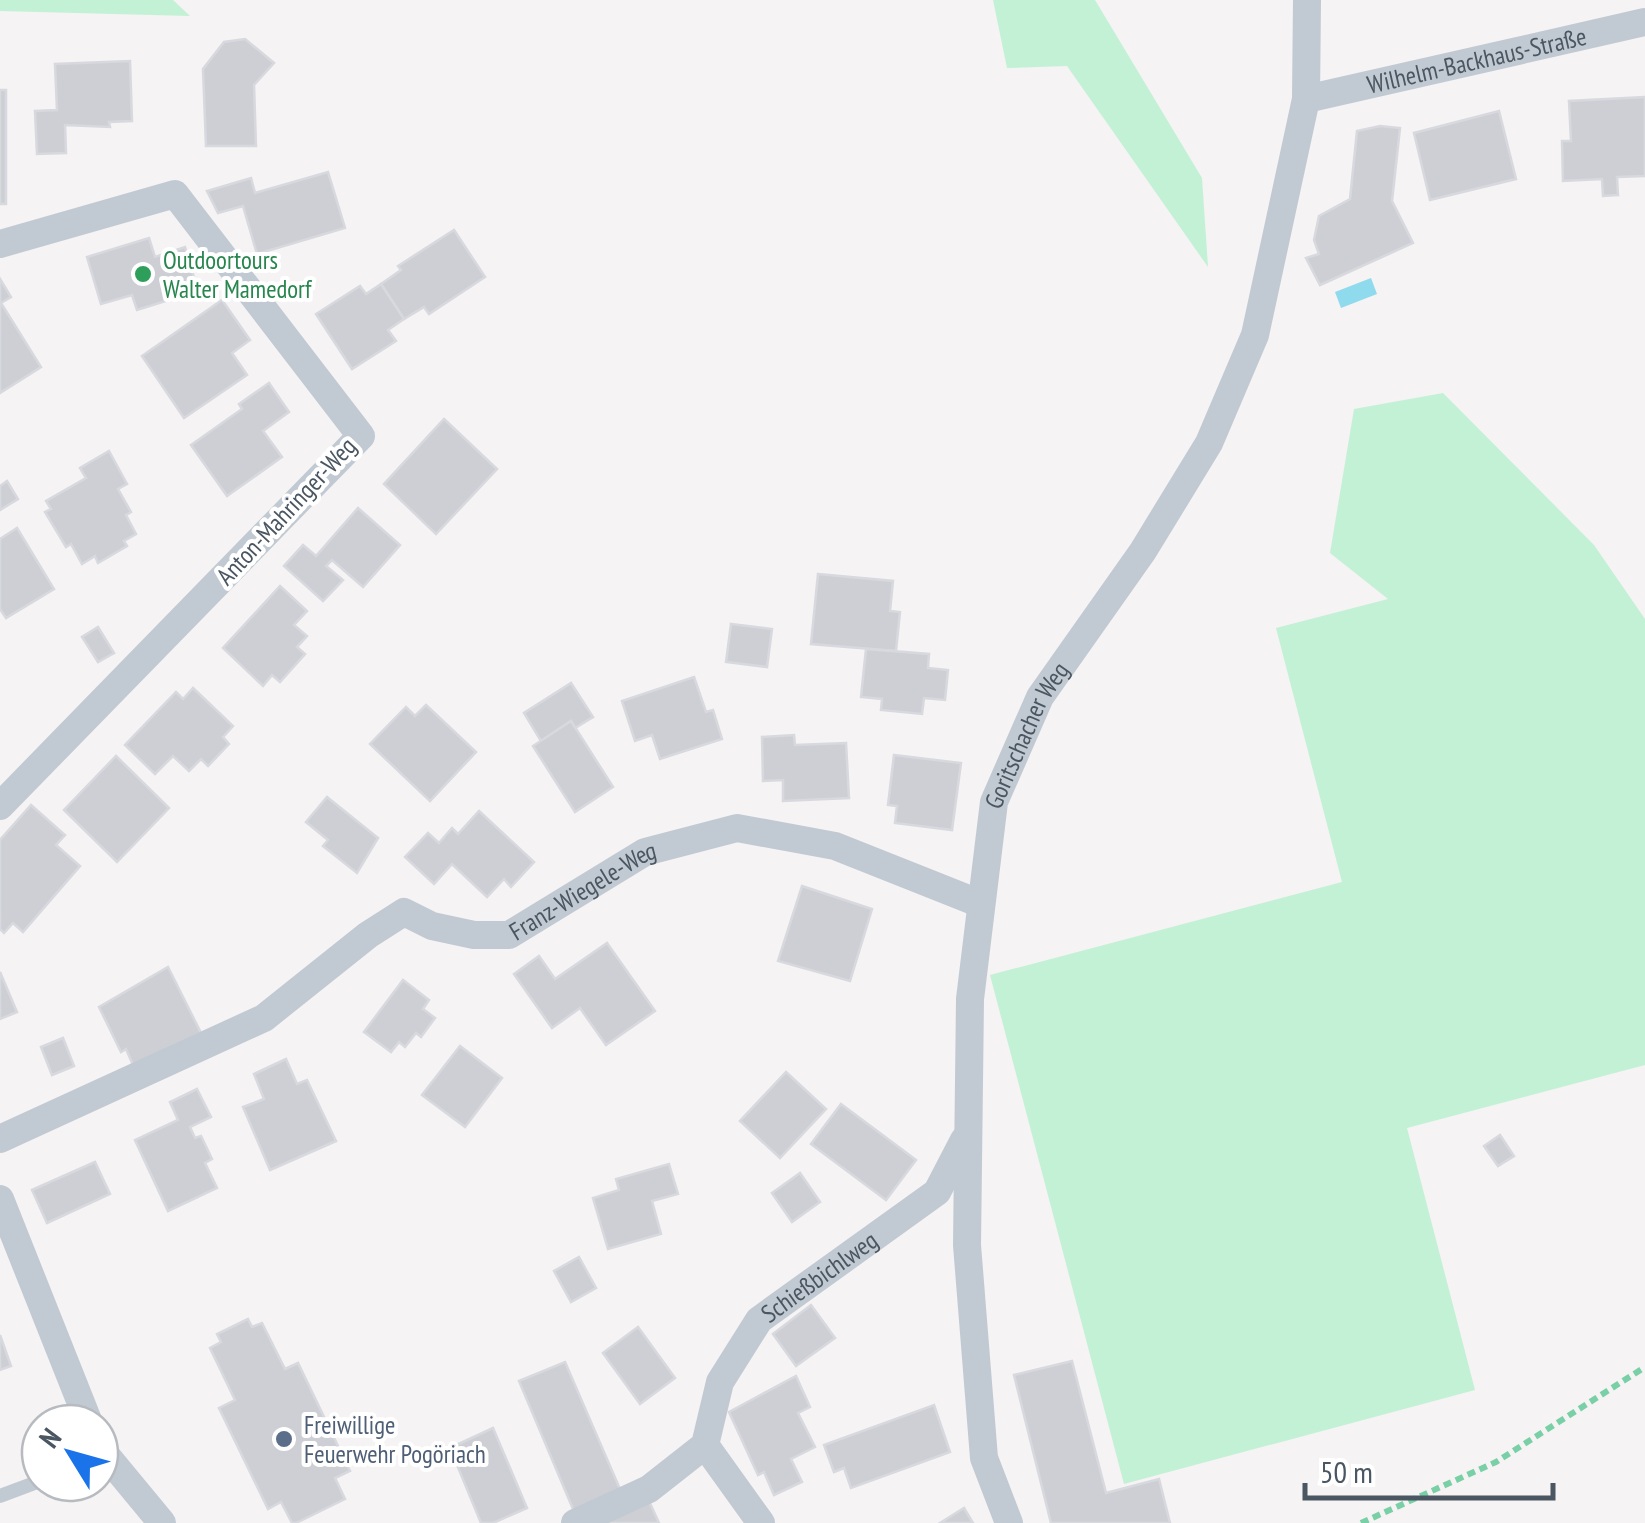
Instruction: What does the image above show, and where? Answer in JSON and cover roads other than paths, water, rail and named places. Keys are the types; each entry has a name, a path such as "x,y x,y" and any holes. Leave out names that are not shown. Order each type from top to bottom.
{"street":[{"name":"Goritschacher Weg","path":"1009,1523 984,1458 967,1246 970,999 994,802 1040,697 1143,550 1209,443 1255,335 1306,99 1307,0"},
{"name":"Wilhelm-Backhaus-Straße","path":"1306,99 1645,22"},
{"name":"Anton-Mahringer-Weg","path":"0,244 175,194 361,436 0,806"},
{"name":"Franz-Wiegele-Weg","path":"0,1138 264,1018 368,935 404,912 432,926 474,935 508,935 645,852 737,828 834,846 981,904"},
{"name":"Schießbichlweg","path":"705,1445 720,1382 760,1320 936,1192 967,1134"},
{"path":"0,1199 81,1403"},
{"path":"575,1523 649,1489 705,1445 761,1523"},
{"path":"120,1475 162,1523"}],"water":[{"path":"1371,278 1377,294 1341,308 1335,292"}],"place":[{"name":"Outdoortours Walter Mamedorf","path":"143,274"},
{"name":"Freiwillige Feuerwehr Pogöriach","path":"284,1439"}]}
